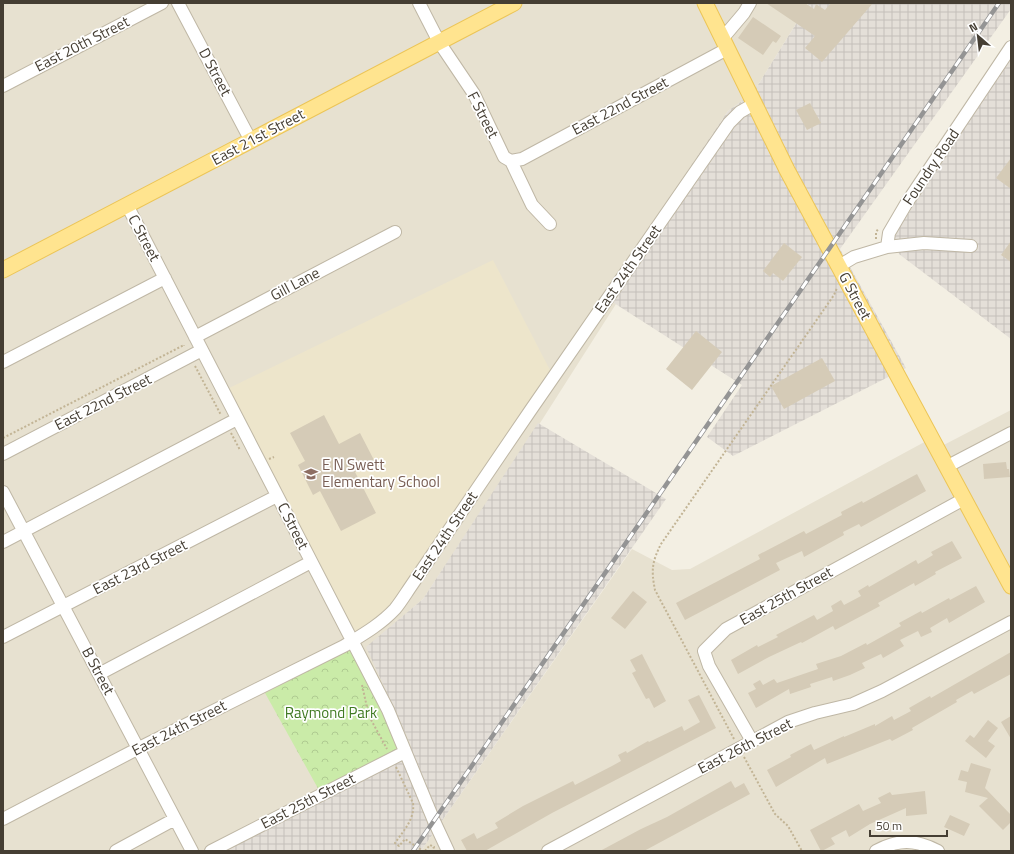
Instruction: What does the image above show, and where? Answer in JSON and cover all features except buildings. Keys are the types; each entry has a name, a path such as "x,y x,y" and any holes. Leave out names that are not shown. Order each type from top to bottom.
{"main road":[{"name":"East 21st Street","path":"3,270 514,3"},
{"name":"G Street","path":"704,3 787,170 1011,586"}],"street":[{"name":"East 20th Street","path":"3,86 162,3"},
{"name":"D Street","path":"178,3 251,141"},
{"name":"F Street","path":"419,3 440,42 474,94 504,158 511,161 532,206 550,224"},
{"path":"725,44 750,3"},
{"name":"East 22nd Street","path":"511,161 522,159 725,44"},
{"name":"Foundry Road","path":"887,247 889,233 906,204 1011,47"},
{"name":"East 24th Street","path":"3,819 139,748 366,634 395,609 729,124 740,112 754,104"},
{"name":"C Street","path":"127,205 388,710 448,851"},
{"name":"Gill Lane","path":"195,337 395,232"},
{"path":"839,266 854,256 887,247 924,243 971,246"},
{"path":"3,362 165,278"},
{"name":"East 22nd Street","path":"3,454 202,350"},
{"path":"3,542 237,419"},
{"path":"946,466 1011,433"},
{"name":"B Street","path":"3,492 192,851"},
{"name":"East 23rd Street","path":"3,637 277,496"},
{"name":"East 25th Street","path":"752,741 709,666 704,651 726,629 964,499"},
{"path":"99,674 311,562"},
{"name":"East 26th Street","path":"548,851 788,722 815,713 853,704 882,691 1011,622"},
{"name":"East 25th Street","path":"211,851 405,752"},
{"path":"116,851 175,819"},
{"path":"876,851 887,845 907,841 928,846 938,851"}],"path":[{"path":"802,851 788,826 775,814 655,590 652,577 653,560 661,544 834,295 837,287"},
{"path":"3,438 184,345 240,450"},
{"path":"361,680 369,716 392,758 413,803 414,808 410,823 395,843 399,846 405,838 424,851 430,844 434,848 432,851"}],"shaded area":[{"path":"3,3 809,3 753,93 728,111 604,296 616,304 542,420 423,599 367,647 412,745 203,851 3,851"},
{"path":"809,3 1011,3 1011,9 840,249 906,368 733,456 707,437 742,385 603,296 728,111 753,93"},
{"path":"1011,52 1011,339 899,254 894,236"},
{"path":"493,260 552,374 390,607 377,620 356,635 227,389"},
{"path":"1011,410 1011,851 421,851 632,549 672,570 690,569 930,439 936,449"},
{"path":"538,423 666,499 421,851 203,851 411,746 366,647 423,599"}],"green space":[{"name":"Raymond Park","path":"353,648 401,751 320,792 265,693"}],"railway":[{"path":"413,851 999,3"}],"place":[{"name":"E N Swett Elementary School","path":"311,474"}]}
